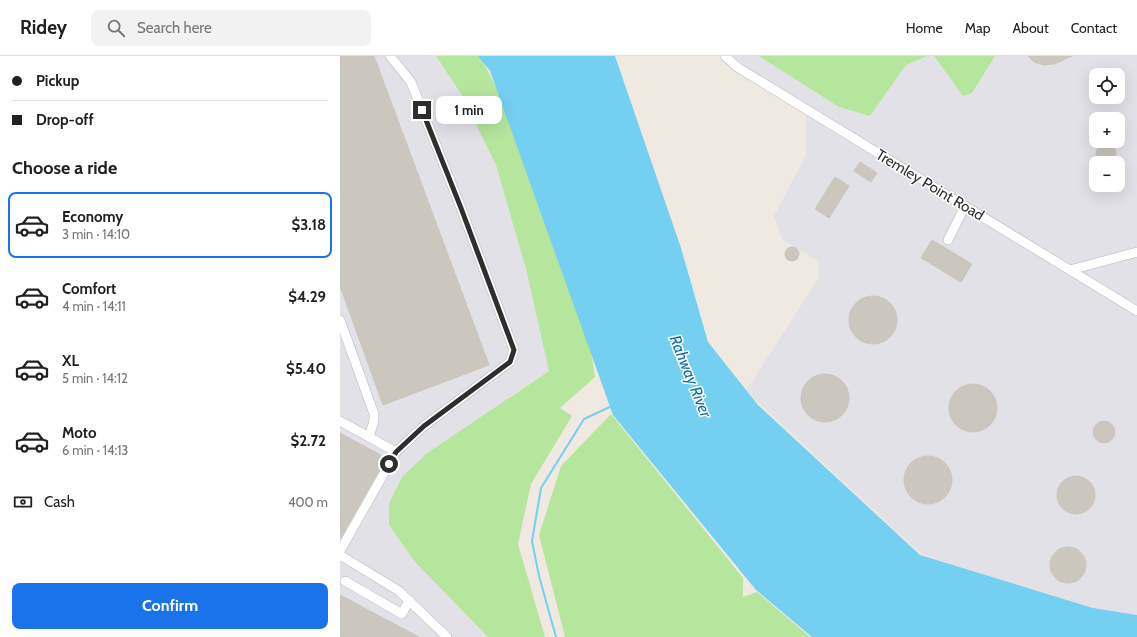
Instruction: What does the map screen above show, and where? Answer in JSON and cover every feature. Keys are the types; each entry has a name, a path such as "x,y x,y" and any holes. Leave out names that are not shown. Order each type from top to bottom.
{"street":[{"path":"340,552 396,452 424,426 510,362 514,350 461,208 411,82 390,56"},
{"name":"Tremley Point Road","path":"725,56 737,67 1137,311"},
{"path":"948,240 965,206"},
{"path":"1070,270 1137,252"},
{"path":"340,320 374,414 374,421 369,437"},
{"path":"340,420 396,452"},
{"path":"340,555 399,591 447,637"},
{"path":"345,581 402,614 409,600"}],"shaded area":[{"path":"340,56 436,56 461,94 496,165 526,269 549,371 510,396 389,525 415,562 488,637 340,637"},
{"path":"733,56 759,56 839,107 870,116 906,65 927,56 934,56 963,96 972,92 995,56 1137,56 1137,619 1046,599 921,554 746,391 818,279 819,262 782,239 774,216 806,155 806,111"}],"green space":[{"path":"436,56 480,56 549,190 588,331 595,377 560,408 572,416 531,484 518,544 545,637 488,637 415,562 389,525 389,503 402,477 426,454 549,371 526,269 496,165 461,94"},
{"path":"759,56 927,56 906,65 870,116 839,107"},
{"path":"934,56 995,56 972,93 963,96"},
{"path":"611,414 743,578 743,597 757,592 810,637 565,637 539,535 561,466"}],"water":[{"name":"Rahway River","path":"478,56 615,56 681,248 708,342 758,405 920,555 1093,608 1137,615 1137,637 812,637 756,590 613,415 490,71"}],"building":[{"path":"340,56 374,56 489,365 383,405 340,286"},
{"path":"1028,56 1072,56 1054,64 1044,65 1034,62"},
{"path":"1098,148 1114,148 1116,150 1116,156 1096,156 1096,150"},
{"path":"860,162 877,173 871,182 854,171"},
{"path":"835,177 849,186 829,218 815,209"},
{"path":"932,240 972,264 961,282 921,258"},
{"path":"792,247 797,249 799,254 797,259 792,261 787,259 785,254 787,249"},
{"path":"873,296 882,298 890,303 895,311 897,320 895,329 890,337 882,342 873,344 864,342 856,337 851,329 849,320 851,311 856,303 864,298"},
{"path":"825,374 834,376 842,381 847,389 849,398 847,407 842,415 834,420 825,422 816,420 808,415 803,407 801,398 803,389 808,381 816,376"},
{"path":"973,384 982,386 990,391 995,399 997,408 995,417 990,425 982,430 973,432 964,430 956,425 951,417 949,408 951,399 956,391 964,386"},
{"path":"1104,421 1112,424 1115,432 1112,440 1104,443 1096,440 1093,432 1096,424"},
{"path":"340,433 386,458 340,539"},
{"path":"928,456 937,458 945,463 950,471 952,480 950,489 945,497 937,502 928,504 919,502 911,497 906,489 904,480 906,471 911,463 919,458"},
{"path":"1076,476 1089,482 1095,495 1089,508 1076,514 1063,508 1057,495 1063,482"},
{"path":"1072,547 1081,552 1085,558 1085,572 1081,578 1072,583 1064,583 1055,578 1051,572 1050,561 1055,552 1061,548"},
{"path":"340,595 419,637 340,637"}],"waterway":[{"path":"556,637 539,576 532,541 541,488 584,419 612,406"}],"route":[{"path":"389,464 396,452 424,426 510,362 514,350 461,208 422,110"}]}
